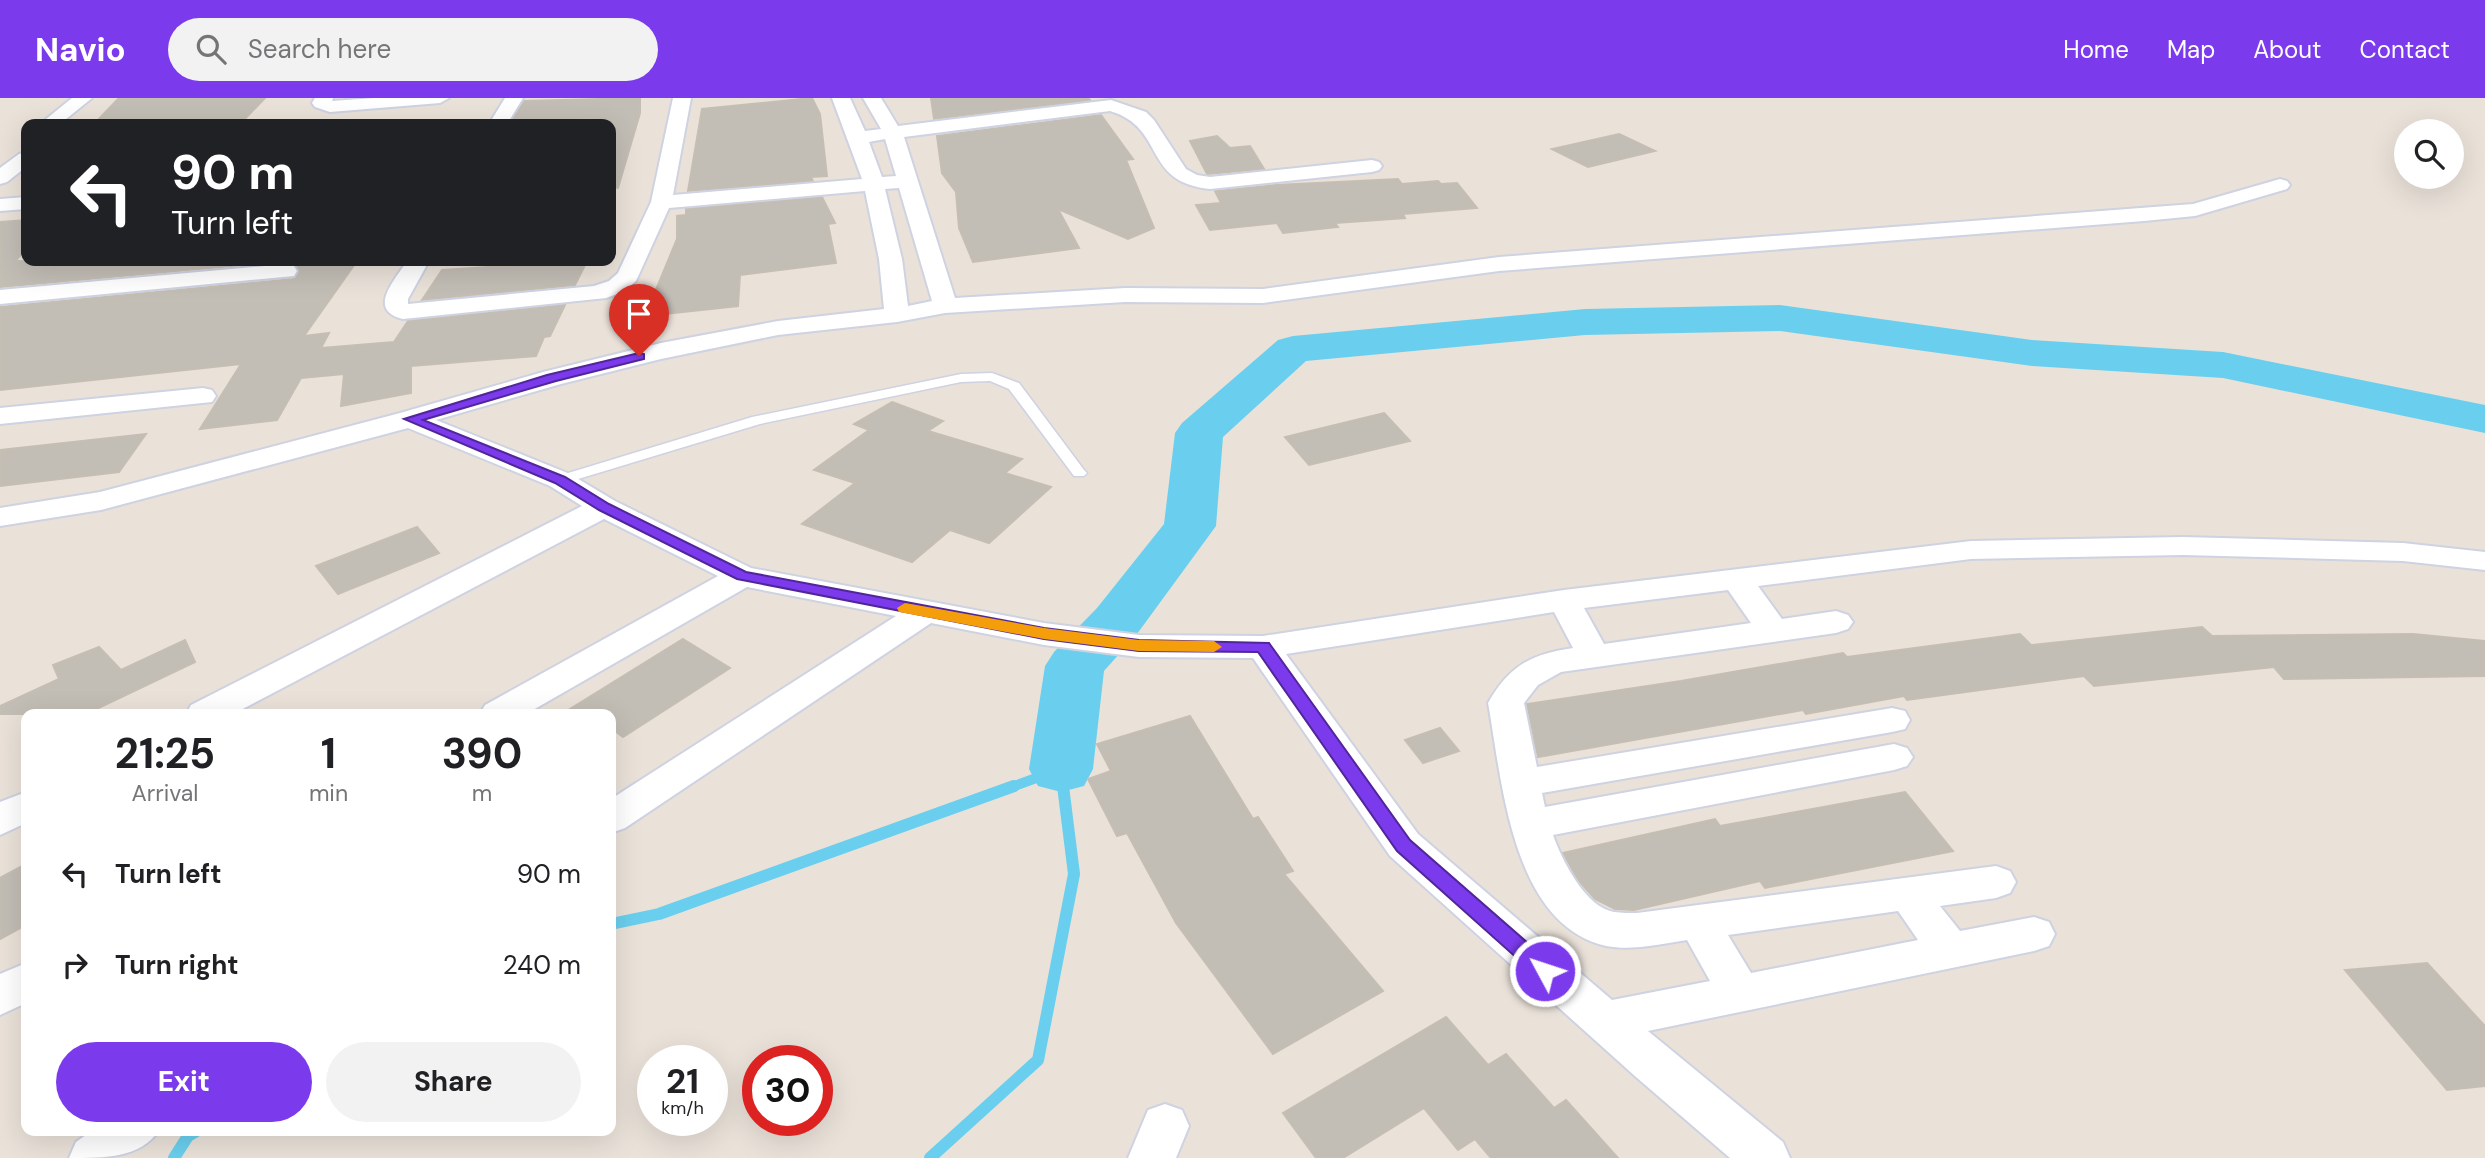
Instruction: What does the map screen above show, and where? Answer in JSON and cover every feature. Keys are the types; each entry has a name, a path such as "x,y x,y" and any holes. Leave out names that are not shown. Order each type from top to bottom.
{"street":[{"path":"56,119 83,98"},
{"path":"75,119 102,98"},
{"path":"324,98 321,103 330,107 440,98"},
{"path":"501,119 514,98"},
{"path":"415,266 396,299 396,307 403,312 598,293 617,286 628,275 661,202 682,98"},
{"path":"841,98 860,137 874,184 893,272 897,315"},
{"path":"872,98 893,133 945,306"},
{"path":"860,137 1111,105 1135,113 1147,122 1179,174 1190,180 1210,183 1372,166"},
{"path":"0,162 21,146"},
{"path":"0,178 21,162"},
{"path":"661,202 907,181"},
{"path":"0,516 101,501 410,419 552,378 662,351 778,328 897,315 945,306 1125,295 1263,296 1499,264 2195,210 2280,185"},
{"path":"0,205 21,203"},
{"path":"0,297 286,271"},
{"path":"0,416 203,396"},
{"path":"410,419 560,480 604,507 742,576 1044,634 1139,646 1263,647 1563,600 1971,550 2183,546 2403,552 2485,561"},
{"path":"214,709 604,507"},
{"path":"507,709 742,576"},
{"path":"1736,578 1773,631"},
{"path":"1563,600 1594,656"},
{"path":"616,815 925,612"},
{"path":"1836,622 1554,662 1531,673 1514,686 1506,702 1529,825 1547,872 1564,896 1587,919 1608,929 1637,930 1996,882"},
{"path":"1263,647 1404,845 1761,1156"},
{"path":"1522,783 1892,720"},
{"path":"1716,750 1738,786"},
{"path":"1529,825 1894,757"},
{"path":"0,820 21,809"},
{"path":"1908,894 1950,951"},
{"path":"1699,922 1740,993"},
{"path":"1604,1021 2034,934"},
{"path":"0,996 21,984"},
{"path":"93,1158 126,1136"}],"lane":[{"path":"560,480 757,420 961,378 992,377 1014,386 1079,473"}],"building":[{"path":"119,98 265,98 245,119 99,119"},
{"path":"640,98 640,113 618,188 616,119 513,119 524,101"},
{"path":"812,98 820,114 827,176 811,177 813,181 688,191 702,109"},
{"path":"931,98 1088,98 1090,100 934,119"},
{"path":"1101,115 1133,159 1126,160 1154,228 1128,239 1058,209 1079,248 973,262 959,228 956,192 942,173 937,136"},
{"path":"1619,134 1655,151 1588,167 1552,149"},
{"path":"1217,136 1230,148 1250,146 1264,169 1207,174 1190,141"},
{"path":"1398,179 1402,184 1438,181 1441,184 1457,183 1477,208 1403,214 1405,218 1335,223 1338,227 1283,233 1277,223 1210,230 1196,205 1221,203 1215,191"},
{"path":"822,197 835,223 828,224 836,263 740,275 738,306 645,316 677,239 677,216 686,215 686,209"},
{"path":"21,220 21,255 15,261 21,261 21,266 231,266 0,287 0,222"},
{"path":"296,266 353,266 304,336 329,333 321,348 394,342 408,321 565,305 550,336 544,337 536,356 411,366 411,393 341,406 344,374 301,378 277,420 200,429 241,364 0,390 0,307 294,279 299,272"},
{"path":"502,266 584,266 575,285 422,300 442,270"},
{"path":"892,402 943,421 928,431 1022,459 1005,473 1051,487 989,543 950,530 912,562 802,524 855,483 814,470 869,430 854,424"},
{"path":"1384,413 1410,441 1309,465 1285,437"},
{"path":"146,434 119,472 0,486 0,450"},
{"path":"417,527 439,553 338,594 316,566"},
{"path":"2202,627 2212,636 2413,634 2485,641 2485,676 2284,679 2274,667 2094,686 2084,676 1907,700 1904,696 1806,714 1803,710 1538,757 1527,704 1843,653 1847,657 2020,634 2031,645"},
{"path":"683,639 730,668 623,737 616,732 616,709 570,709"},
{"path":"185,640 195,662 96,709 21,709 21,714 0,714 0,706 59,679 53,665 99,647 121,670"},
{"path":"1190,716 1253,819 1258,817 1293,871 1284,874 1383,991 1273,1054 1176,923 1127,833 1117,836 1088,779 1111,771 1097,744"},
{"path":"1440,728 1459,751 1423,763 1405,740"},
{"path":"1905,792 1953,851 1765,888 1760,881 1634,910 1615,909 1595,899 1578,880 1563,853 1715,819 1720,826"},
{"path":"21,867 21,928 0,939 0,878"},
{"path":"2427,963 2485,1026 2485,1086 2447,1090 2345,970"},
{"path":"1446,1017 1488,1065 1506,1054 1554,1108 1566,1100 1618,1158 1491,1158 1475,1139 1458,1150 1424,1108 1343,1158 1316,1158 1283,1113"}],"waterway":[{"path":"1061,769 1075,666 1117,621 1190,526 1199,433 1293,349 1585,322 1780,318 2032,353 2223,365 2485,419"},
{"path":"1009,788 1061,769 1063,788"},
{"path":"616,923 659,914 1014,786"},
{"path":"930,1158 1038,1060 1074,874 1063,786"},
{"path":"174,1158 188,1136"}],"slow traffic":[{"path":"905,608 1044,634 1139,646 1214,647"}],"route":[{"path":"639,356 410,419 560,480 604,507 742,576 1044,634 1139,646 1263,647 1404,845 1545,971"}]}
